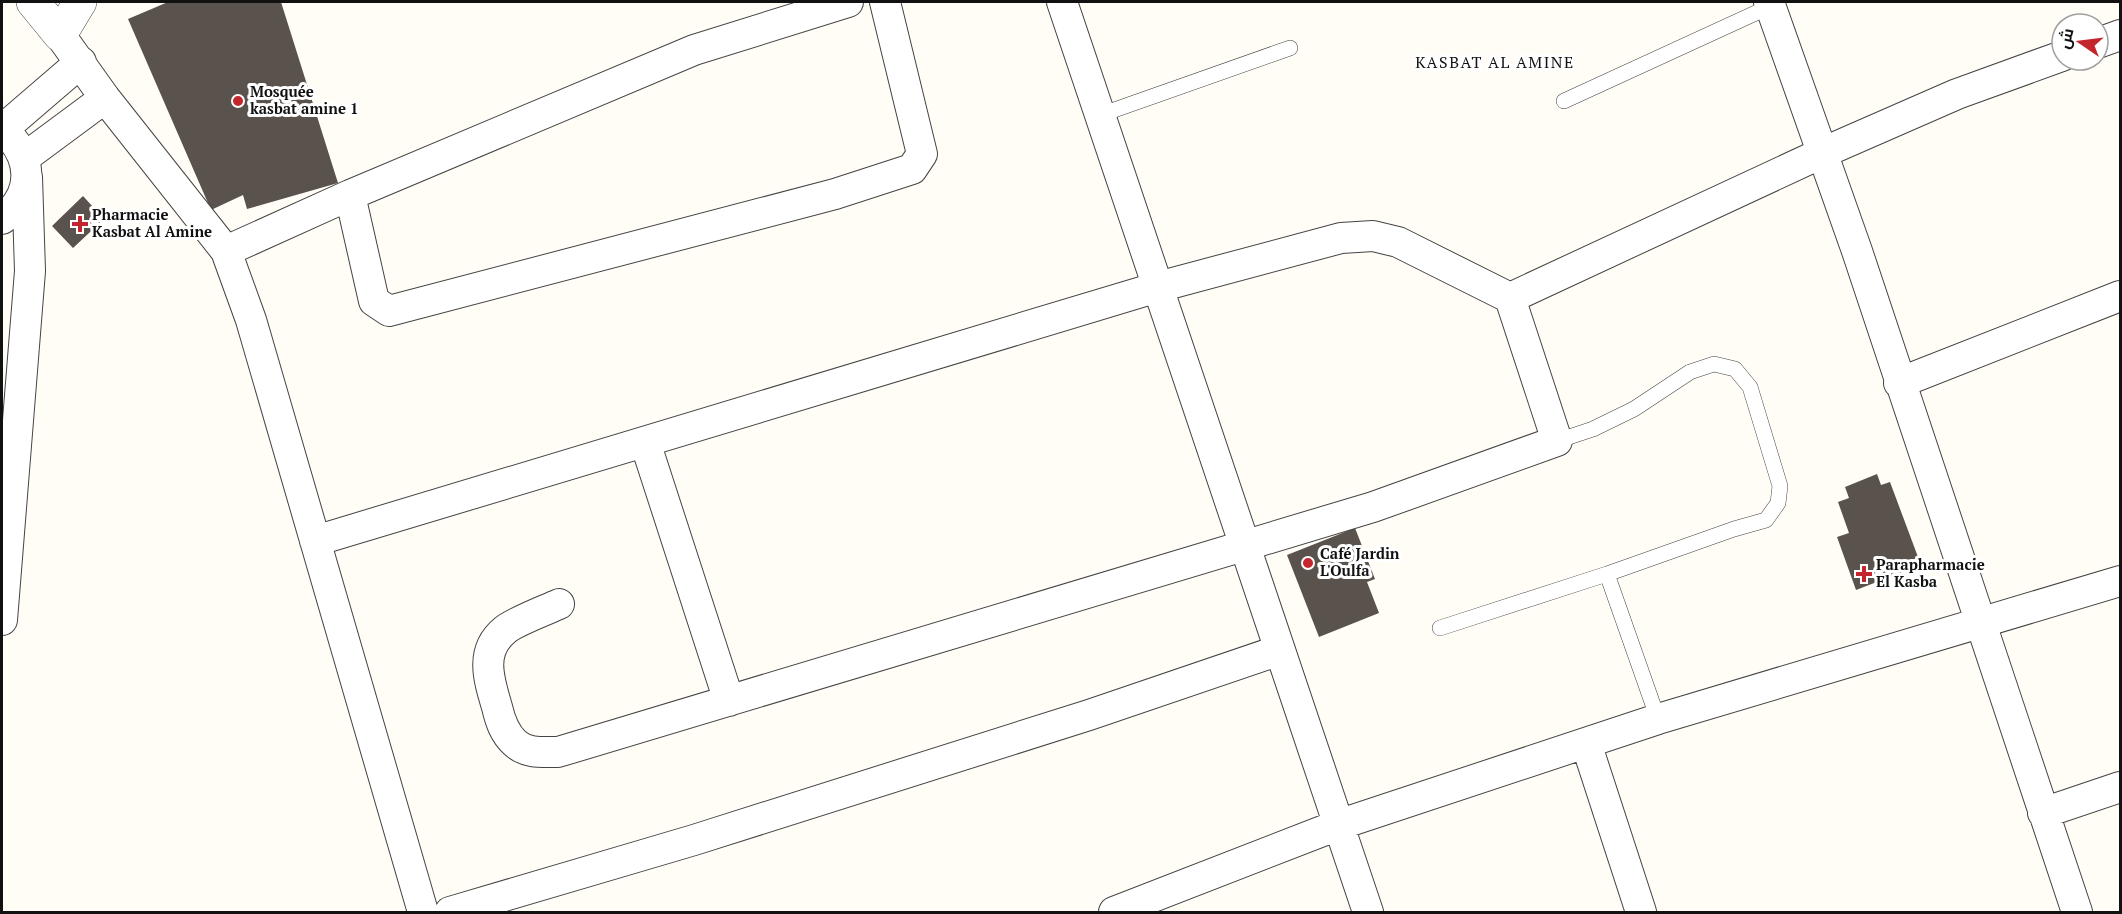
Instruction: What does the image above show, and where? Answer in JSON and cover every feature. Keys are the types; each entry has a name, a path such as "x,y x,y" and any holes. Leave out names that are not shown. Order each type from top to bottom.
{"street":[{"path":"33,2 81,62 105,98 226,251 251,320 423,912"},
{"path":"60,35 80,2"},
{"path":"226,251 350,195 694,50 848,2"},
{"path":"350,195 374,301 389,311 835,194 912,169 922,154 885,2"},
{"path":"1062,2 1368,912"},
{"path":"1770,4 1857,250 1899,383 2077,912"},
{"path":"1510,298 1821,153 1957,94 2050,60"},
{"path":"2,620 30,271 26,168 16,142 2,129 81,62"},
{"path":"2,219 12,211 22,195 26,168 105,98"},
{"path":"315,541 1158,287 1341,238 1373,236 1398,242 1510,298 1557,441 1373,507 558,752 531,752 515,744 503,728 487,675 488,659 495,643 505,630 559,604"},
{"path":"1899,383 2121,296"},
{"path":"645,442 729,701"},
{"path":"1114,912 1338,825 1658,719 2121,581"},
{"path":"450,912 728,829 1089,715 1280,650"},
{"path":"1586,743 1641,912"},
{"path":"2043,813 2121,787"}],"lane":[{"path":"1564,101 1770,4"},
{"path":"1100,115 1290,48"},
{"path":"1440,628 1766,520 1778,503 1780,486 1750,387 1735,369 1714,364 1690,372 1634,409 1593,429 1557,441"},
{"path":"1607,574 1658,719"}],"building":[{"name":"Mosquée kasbat amine 1","path":"168,2 281,2 338,183 247,209 243,195 211,210 128,19"},
{"path":"83,196 104,219 73,248 52,226"},
{"path":"1877,474 1881,485 1890,482 1921,565 1856,590 1837,537 1849,533 1838,502 1849,498 1845,487"},
{"path":"1355,528 1375,579 1367,582 1379,613 1319,637 1287,555"}],"place":[{"name":"Mosquée kasbat amine 1","path":"238,101"},
{"name":"Pharmacie Kasbat Al Amine","path":"80,224"},
{"name":"Café Jardin L'Oulfa","path":"1308,563"},
{"name":"Parapharmacie El Kasba","path":"1864,574"}],"district":[{"name":"KASBAT AL AMINE","path":"1495,62"}]}
